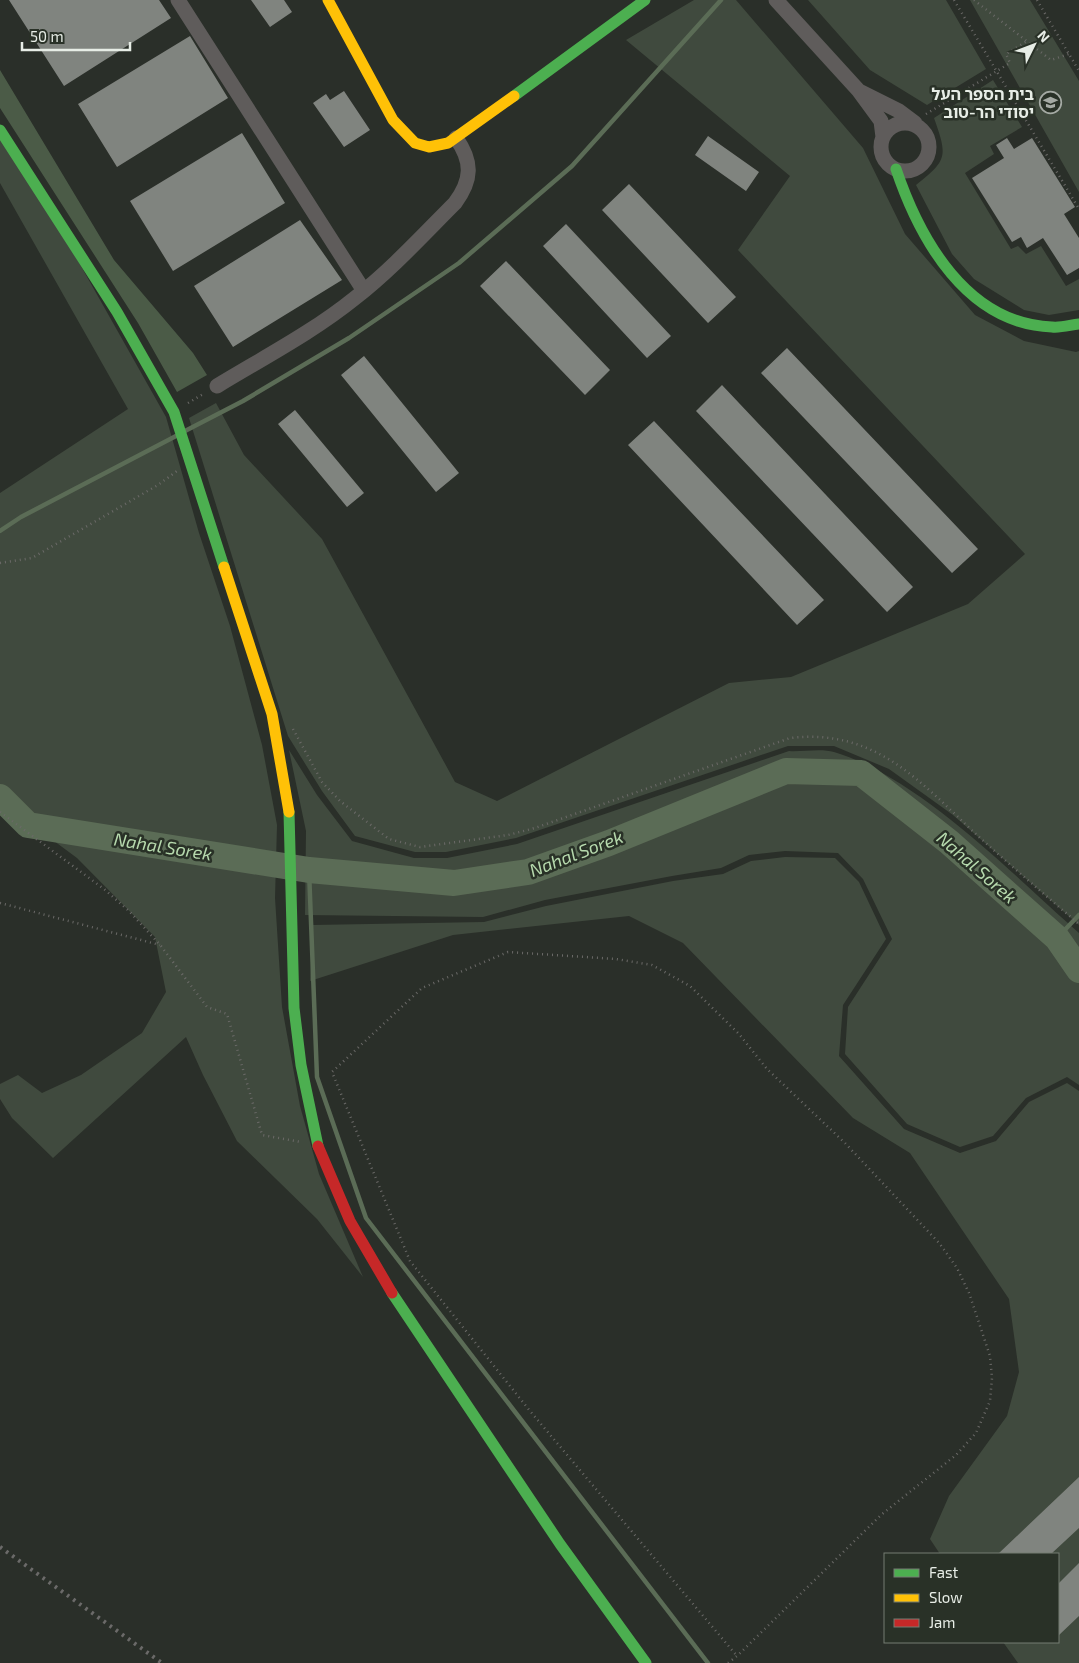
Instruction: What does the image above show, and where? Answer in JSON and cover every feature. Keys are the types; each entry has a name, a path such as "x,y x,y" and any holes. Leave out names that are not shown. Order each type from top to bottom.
{"main road":[{"path":"328,0 393,120 415,143 429,147 448,143 456,138 645,0"},
{"path":"0,130 117,312 174,412 272,714 279,747 291,832 293,977 301,1062 318,1146 351,1225 385,1284 590,1590 646,1663"},
{"path":"896,169 920,230 944,266 979,300 999,314 1022,324 1046,328 1079,324"}],"street":[{"path":"178,0 364,291"},
{"path":"776,0 859,91 881,121 883,137 880,150 883,158 896,169 908,171 923,163 929,147 927,136 918,126 892,107 859,91"},
{"path":"883,137 890,127 897,123 907,122 918,126"},
{"path":"216,386 328,317 364,291 455,203 465,189 468,177 463,148 456,138"}],"path":[{"path":"954,0 1079,209"},
{"path":"974,0 1051,60 1069,54"},
{"path":"1037,0 1079,71"},
{"path":"918,126 1010,63 1006,54 1027,42"},
{"path":"174,412 216,386"},
{"path":"0,563 32,558 158,485 190,461"},
{"path":"293,727 322,782 340,801 389,839 420,847 508,835 535,828 790,738 811,736 836,738 886,757 922,782 979,837 1079,924"},
{"path":"0,812 104,889 129,911 161,946 207,1007 227,1014 262,1135 318,1146"},
{"path":"0,903 161,946"},
{"path":"728,1663 737,1656 881,1515 956,1455 976,1433 990,1401 992,1378 990,1356 969,1293 957,1268 940,1244 844,1143 767,1069 739,1034 690,986 652,965 616,959 508,952 422,988 332,1072 410,1261 530,1411 737,1656"}],"green space":[{"path":"694,0 736,0 863,148 905,234 975,315 1024,341 1076,352 1079,351 1079,925 953,815 889,769 834,746 788,746 516,838 446,852 415,852 355,836 322,791 288,736 189,418 216,403 244,455 322,539 455,782 497,801 729,683 791,677 968,604 1025,554 738,250 790,176 626,40"},
{"path":"808,0 946,0 986,69 927,105 870,70"},
{"name":"בית הספר העל יסודי הר-טוב","path":"970,0 1030,0 1079,81 1079,192"},
{"path":"0,70 114,260 193,353 207,375 177,392 138,323 0,108"},
{"path":"993,80 1022,127 990,146 994,154 965,173 1011,249 1018,246 1026,254 1041,246 1066,286 1079,279 1079,310 1049,315 1024,310 974,279 952,254 916,185 934,169 942,157 943,150 934,118"},
{"path":"0,139 64,236 166,417 199,533 230,626 262,745 277,825 275,898 282,1007 300,1106 319,1174 363,1277 317,1219 237,1141 186,1037 53,1158 12,1118 0,1099 0,1084 18,1075 42,1093 81,1075 142,1033 166,992 155,937 77,858 0,801 0,493 128,409 0,183"},
{"path":"289,750 317,795 352,841 414,858 447,858 517,844 789,751 829,751 866,765 899,783 932,805 964,830 1079,933 1079,1085 1067,1077 1026,1098 993,1136 960,1147 907,1124 845,1054 848,1007 892,939 863,879 838,853 785,851 749,855 721,868 545,900 483,917 305,915 306,831"},
{"path":"785,857 835,858 859,882 886,939 843,1005 839,1056 904,1129 960,1153 996,1141 1029,1102 1067,1083 1079,1091 1079,1663 1018,1663 1004,1643 1059,1643 1059,1553 939,1553 930,1539 949,1496 1007,1416 1019,1372 1009,1299 910,1153 853,1118 683,943 629,916 453,935 310,981 313,925 484,922 546,906 673,881 723,874 751,861"}],"building":[{"path":"9,0 159,0 171,18 64,86"},
{"path":"251,0 284,0 292,12 270,27"},
{"path":"190,36 228,98 117,167 78,104"},
{"path":"344,91 370,130 344,147 313,103 326,94 330,100"},
{"path":"242,133 285,203 173,271 130,201"},
{"path":"708,136 759,172 746,191 695,155"},
{"path":"1007,138 1014,149 1032,138 1075,207 1064,214 1079,238 1079,268 1067,275 1043,238 1027,248 1021,237 1012,242 972,178 1004,158 996,145"},
{"path":"629,184 736,297 708,323 602,210"},
{"path":"300,220 342,280 233,347 194,286"},
{"path":"566,224 671,336 647,358 543,246"},
{"path":"506,261 610,370 585,395 480,286"},
{"path":"787,348 978,549 952,573 761,373"},
{"path":"364,356 459,473 436,492 341,375"},
{"path":"722,385 913,587 887,612 696,411"},
{"path":"295,410 364,493 347,507 278,424"},
{"path":"654,421 824,600 797,625 628,445"},
{"path":"1079,1477 1079,1528 1052,1553 999,1553"},
{"path":"1079,1563 1079,1616 1059,1635 1059,1583"}],"waterway":[{"path":"185,431 243,401 349,338 459,263 572,166 721,0"},
{"path":"0,531 21,517 176,436"},
{"name":"Nahal Sorek","path":"0,797 28,825 309,870 454,883 528,872 609,843 786,771 861,773 949,842 1057,938 1079,970"},
{"path":"309,870 317,1077 366,1218 708,1663"},
{"path":"1057,938 1079,915"}],"railway":[{"path":"0,1547 162,1663"}],"traffic: fast":[{"path":"514,96 645,0"},
{"path":"0,130 117,312 174,412 224,567"},
{"path":"896,169 906,196 933,249 951,274 972,294 995,311 1022,322 1055,327 1079,324"},
{"path":"289,812 294,1008 301,1065 318,1146"},
{"path":"392,1293 560,1544 646,1663"}],"traffic: slow":[{"path":"328,0 393,120 415,143 429,147 448,143 514,96"},
{"path":"224,567 272,714 289,812"}],"traffic: jam":[{"path":"318,1146 350,1221 392,1293"}],"place":[{"name":"בית הספר העל יסודי הר-טוב","path":"1050,102"}]}
